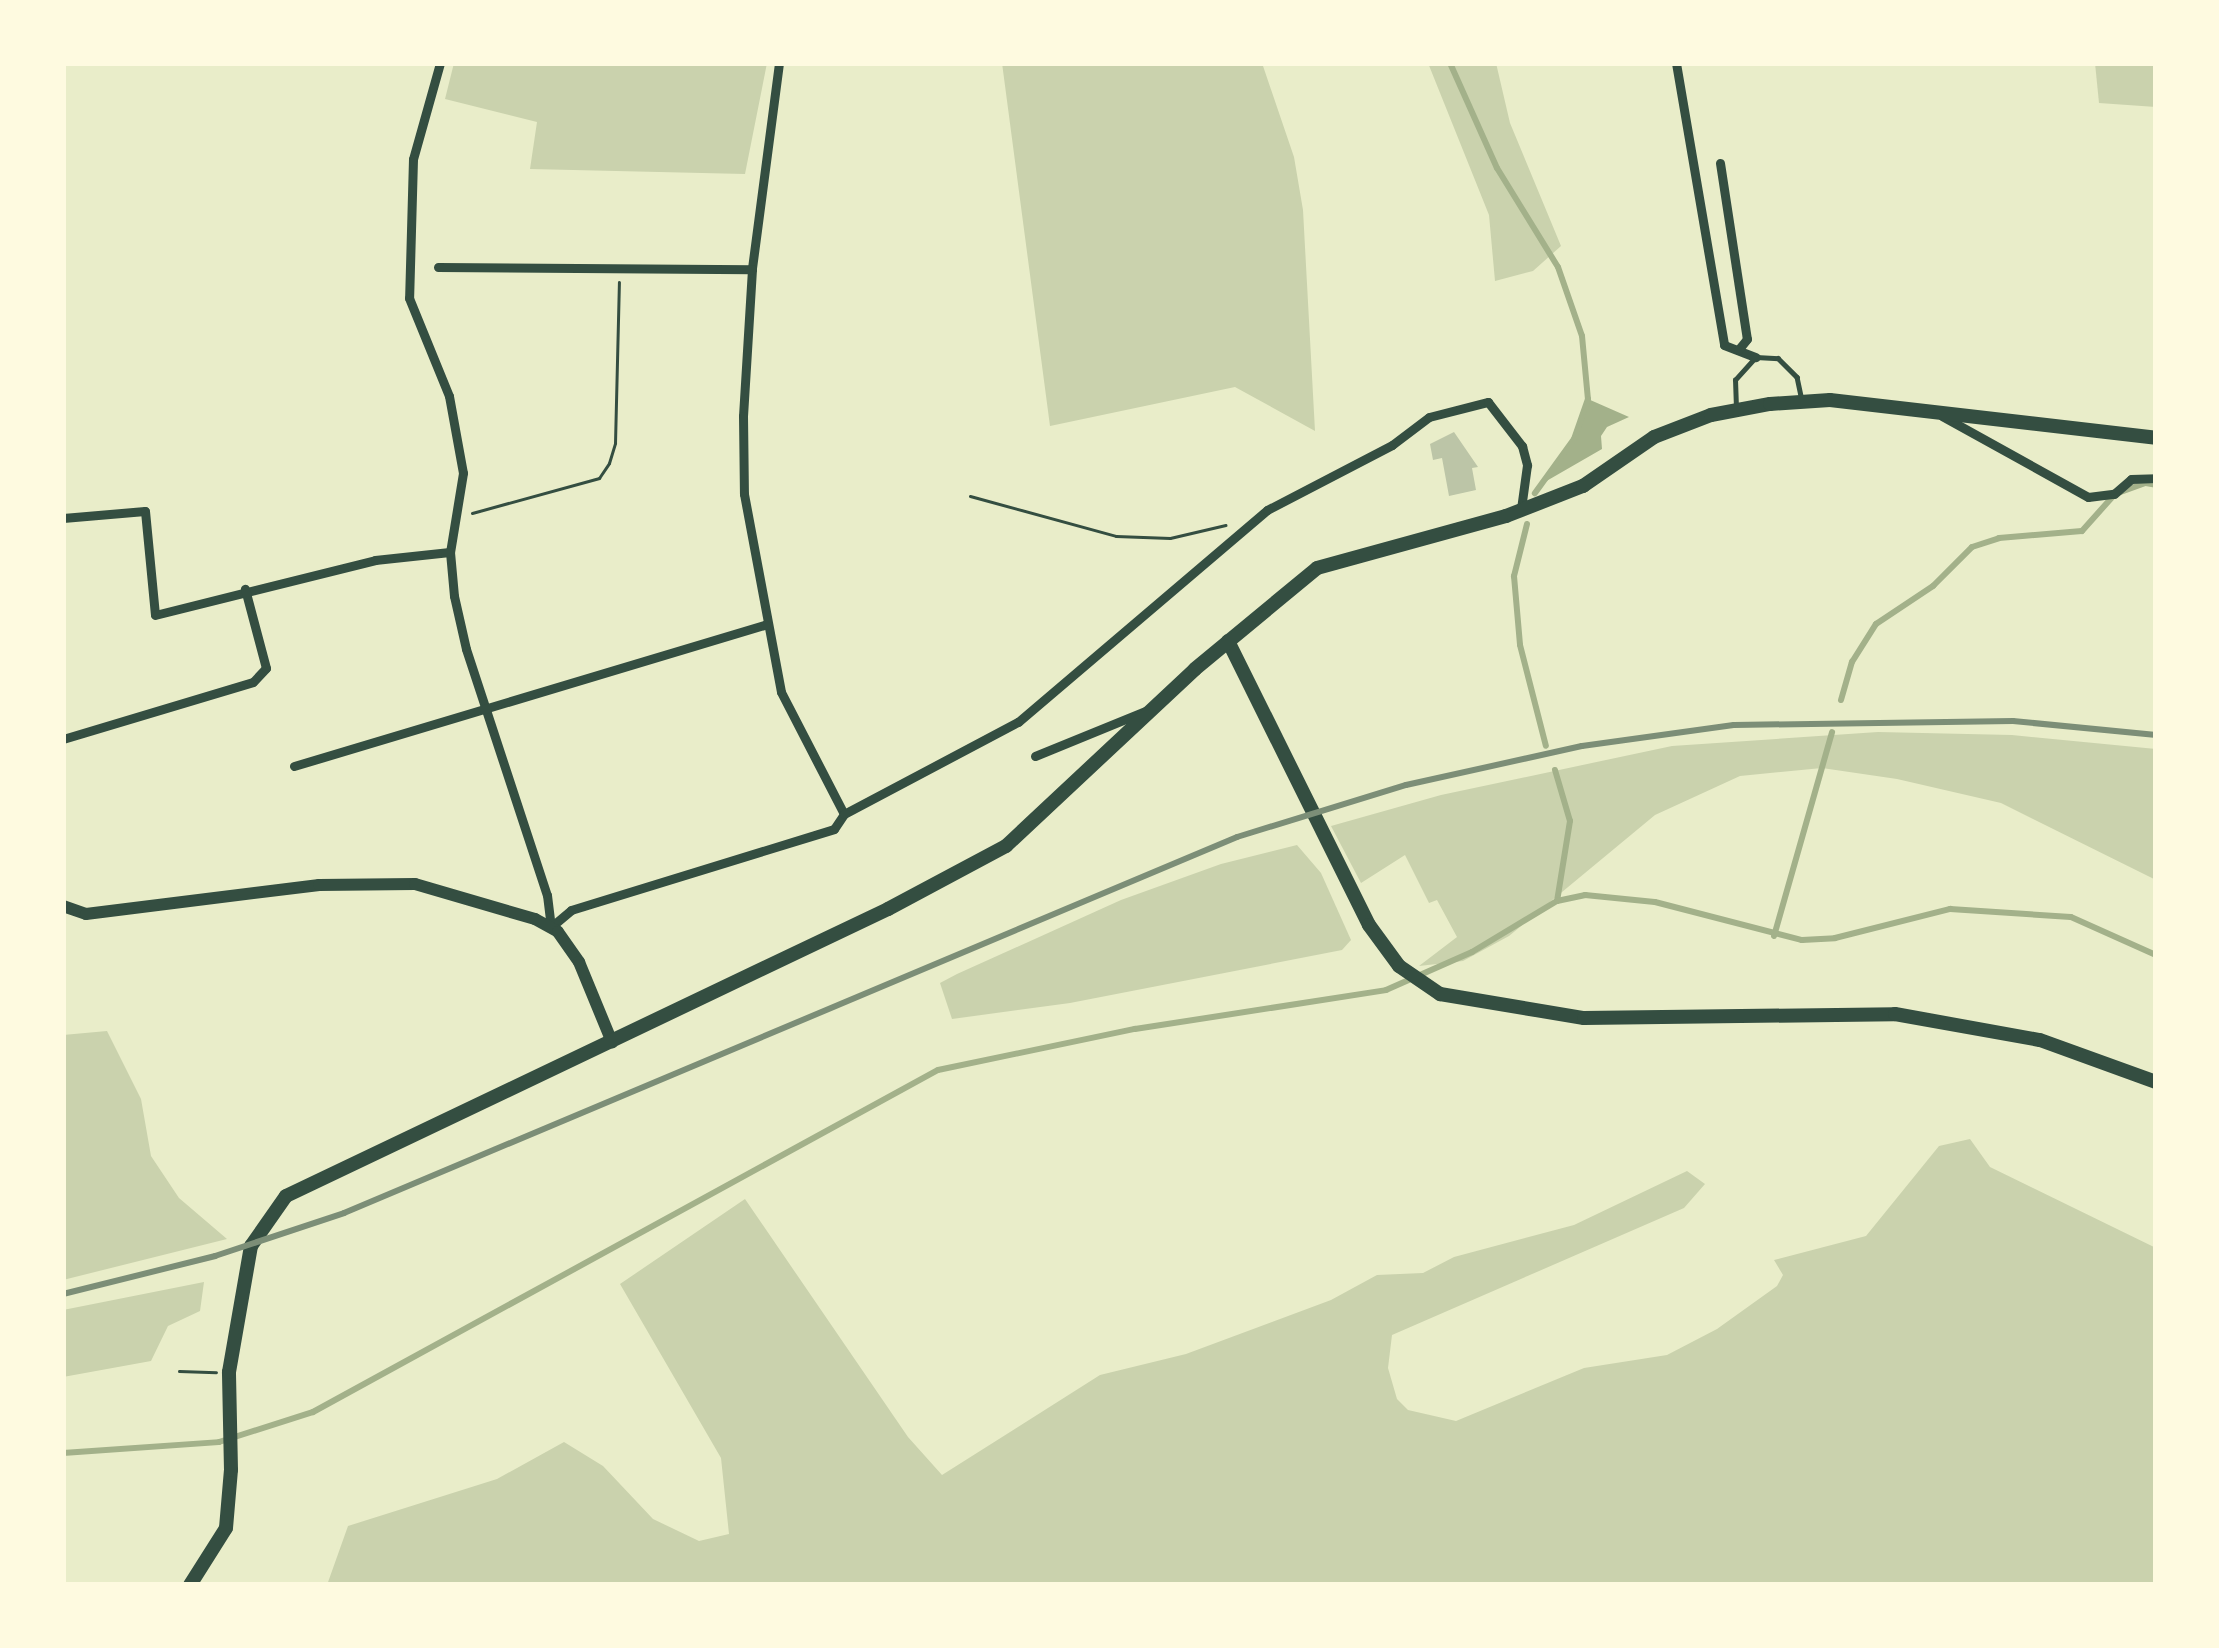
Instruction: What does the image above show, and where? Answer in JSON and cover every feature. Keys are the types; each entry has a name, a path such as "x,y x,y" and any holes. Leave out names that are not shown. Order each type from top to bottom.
{"main road":[{"path":"190,1585 226,1528 232,1460 230,1372 255,1236 286,1196 612,1042 1006,846 1153,708 1317,568 1521,510 1583,486 1654,437 1736,410 1802,401 1933,410 2156,438"},
{"path":"1228,641 1343,881 1399,966 1440,994 1584,1018 1895,1014 2040,1040 2156,1082"}],"street":[{"path":"440,63 413,159 409,298 449,396 463,473 450,552 462,631 547,895 551,927"},
{"path":"779,63 752,269 742,416 744,494 765,625 788,713 844,814"},
{"path":"1676,63 1724,345 1756,358"},
{"path":"1720,164 1747,339 1738,350"},
{"path":"438,267 752,269"},
{"path":"551,927 572,910 835,829 844,814 1018,722 1267,510 1392,445 1429,416 1488,401 1522,446 1527,465 1521,510"},
{"path":"1933,410 2089,497 2114,494 2131,479 2156,478"},
{"path":"63,518 145,511 155,615 375,560 450,552"},
{"path":"63,740 253,682 266,668 245,589"},
{"path":"294,766 765,625"},
{"path":"1036,756 1153,708"},
{"path":"63,907 86,914 389,881 415,884 551,927 573,950 612,1042"}],"lane":[{"path":"1736,410 1735,380 1756,358 1778,358 1797,377 1802,401"}],"path":[{"path":"457,518 599,478 609,463 615,443 620,268"},
{"path":"970,496 1116,536 1202,534 1267,510"},
{"path":"179,1371 230,1372"}],"shaded area":[{"path":"454,63 767,63 745,174 530,169 537,122 445,99"},
{"path":"1002,63 1262,63 1294,157 1303,210 1315,431 1235,387 1050,426"},
{"path":"1428,63 1496,63 1510,123 1561,246 1533,271 1495,281 1489,215"},
{"path":"2095,63 2156,63 2156,107 2099,103"},
{"path":"1588,399 1629,417 1607,427 1601,436 1602,449 1543,483 1574,439"},
{"path":"1878,732 2012,735 2156,749 2156,880 2001,803 1822,768 1740,776 1655,815 1509,936 1463,961 1419,966 1457,937 1437,900 1429,903 1405,855 1361,883 1331,826 1441,795 1672,746"},
{"path":"1297,845 1321,873 1351,940 1342,950 1070,1003 952,1019 940,983 957,974 1121,900 1221,864"},
{"path":"107,1031 141,1099 151,1156 179,1198 227,1239 63,1280 63,1035"},
{"path":"1970,1139 1990,1167 2156,1248 2156,1585 327,1585 348,1526 497,1479 564,1442 603,1466 653,1519 699,1541 729,1534 721,1458 620,1284 745,1199 908,1437 942,1475 1100,1375 1186,1354 1331,1300 1377,1275 1423,1273 1454,1257 1574,1225 1687,1171 1705,1184 1684,1208 1392,1335 1388,1368 1397,1399 1408,1410 1456,1421 1584,1368 1667,1355 1717,1329 1777,1286 1783,1275 1774,1260 1866,1236 1939,1146"},
{"path":"204,1282 200,1311 168,1326 151,1361 63,1377 63,1310"}],"building":[{"path":"1454,432 1478,467 1472,468 1476,490 1449,496 1442,458 1433,460 1430,444"}],"waterway":[{"path":"1450,63 1497,168 1558,267 1582,336 1588,399 1574,439 1535,493"},
{"path":"1841,700 1852,662 1876,624 1933,586 1972,547 1999,538 2082,531 2115,494 2146,483 2156,485"},
{"path":"1527,524 1514,576 1520,645 1546,746"},
{"path":"1774,936 1832,732"},
{"path":"1555,770 1570,821 1557,901"},
{"path":"63,1453 219,1442 313,1412 938,1070 1135,1029 1386,990 1472,952 1557,901 1585,895 1655,902 1802,940 1835,938 1950,909 2071,917 2156,955"}],"railway":[{"path":"63,1294 215,1256 344,1213 1237,837 1406,785 1582,746 1734,725 2013,721 2156,735"}]}
